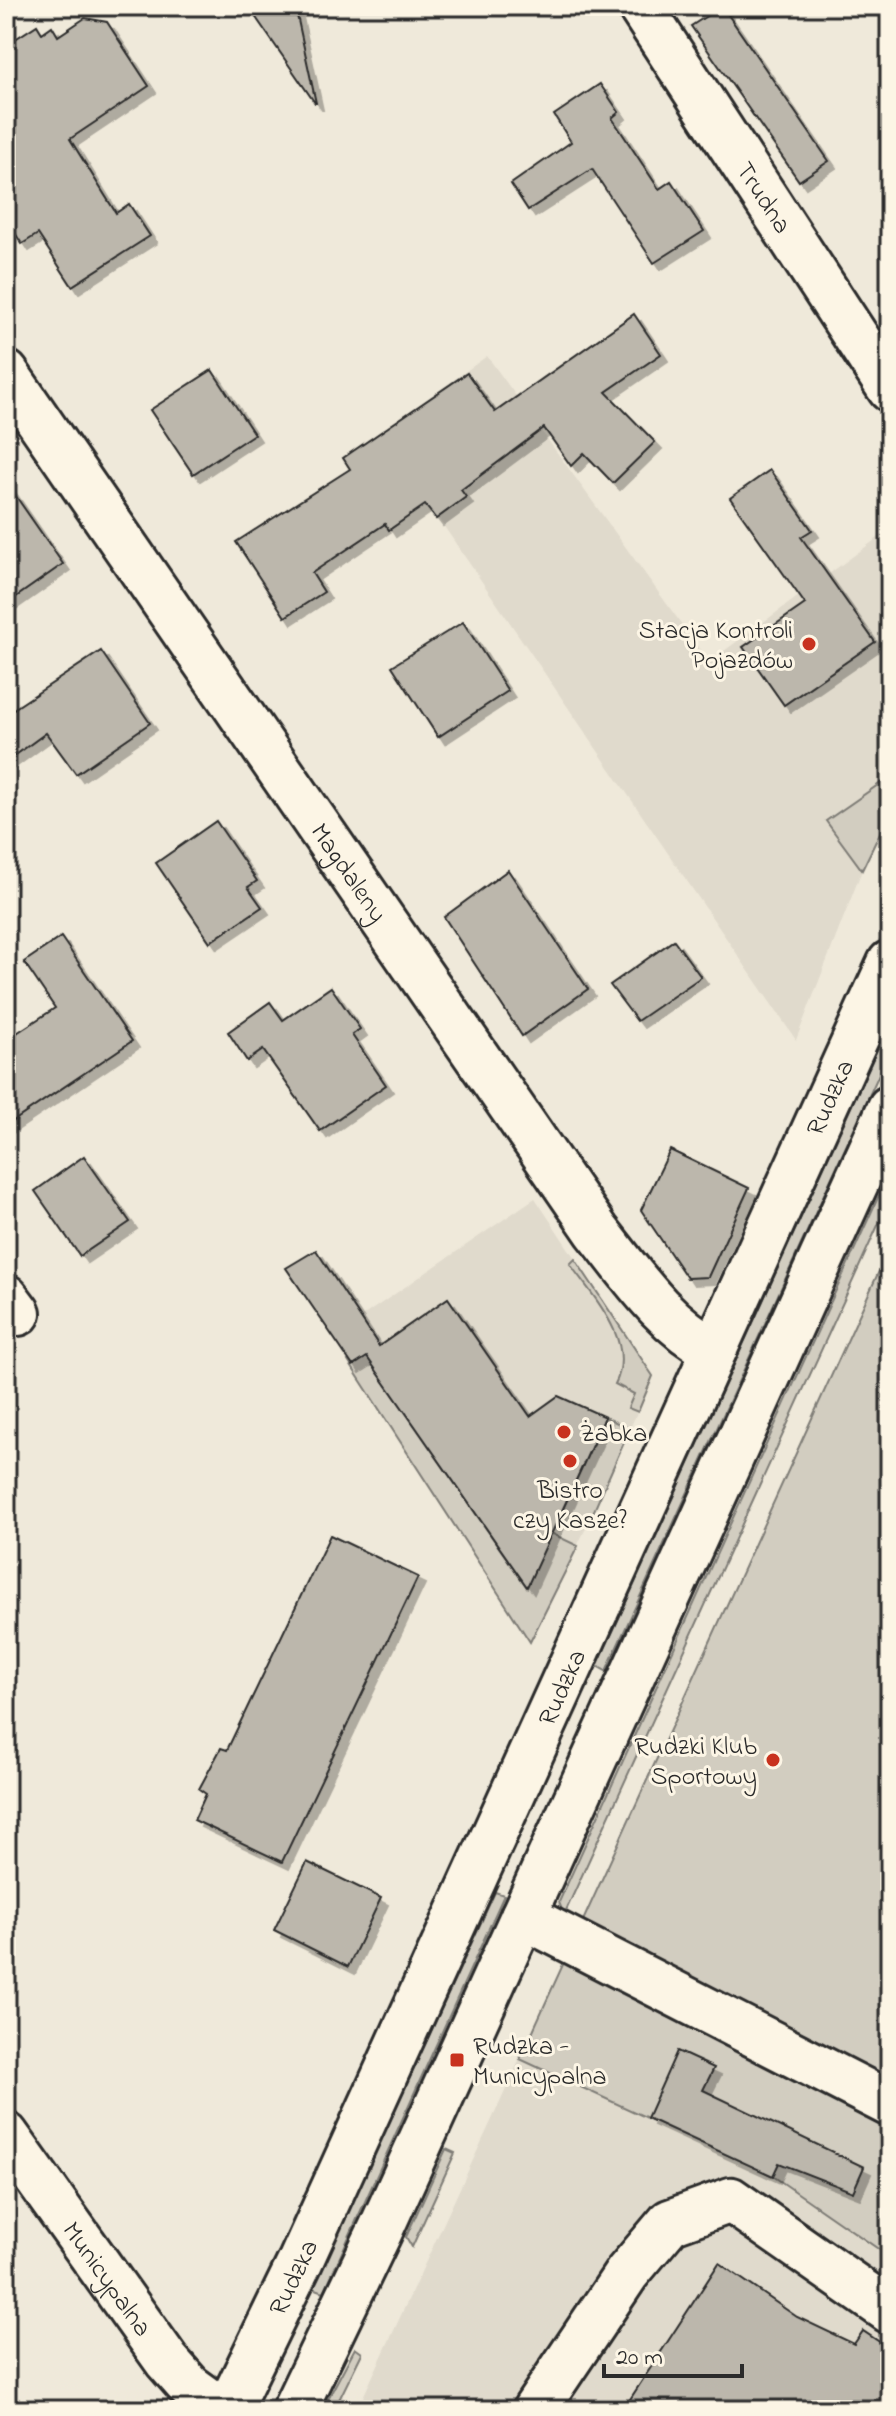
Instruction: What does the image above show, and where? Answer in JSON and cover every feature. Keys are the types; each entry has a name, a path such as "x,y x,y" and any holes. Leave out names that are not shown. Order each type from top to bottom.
{"street":[{"name":"Trudna","path":"640,6 890,389"},
{"name":"Magdaleny","path":"6,373 597,1231 667,1317 692,1338 714,1350"},
{"name":"Rudzka","path":"225,2410 300,2262 890,963"},
{"path":"294,2410 357,2282 890,1108"},
{"path":"531,1753 585,1779"},
{"path":"523,1916 890,2104"},
{"name":"Municypalna","path":"6,2135 167,2361 190,2387 225,2410"},
{"path":"535,2410 627,2273 670,2222 731,2200 890,2311"}],"shaded area":[{"path":"487,356 709,662 890,529 890,812 862,870 796,1040 380,433"},
{"path":"890,768 890,812 862,870 826,821 885,780"},
{"path":"890,1021 890,1050 606,1671 597,1666"},
{"path":"890,1171 890,1199 564,1915 559,1902"},
{"path":"535,1198 653,1376 589,1522 530,1642 332,1337"},
{"name":"Rudzki Klub Sportowy","path":"890,1247 890,2257 773,2176 520,2059"},
{"path":"575,1259 653,1376 638,1412 628,1408 634,1394 615,1384 620,1368 616,1336 600,1305 570,1264"},
{"path":"362,1350 526,1586 551,1533 578,1546 530,1642 348,1361"},
{"path":"605,1417 630,1429 589,1522 563,1509"},
{"path":"495,1892 504,1895 324,2292 313,2288"},
{"path":"520,2059 773,2176 890,2257 890,2410 357,2410"},
{"path":"446,2149 455,2153 412,2247 406,2237"},
{"path":"355,2348 362,2353 334,2410 322,2410"}],"building":[{"path":"248,6 295,6 316,103 315,103"},
{"path":"722,6 829,161 799,181 691,26"},
{"path":"85,18 107,22 149,86 70,139 116,213 129,204 150,236 72,286 38,234 22,244 6,219 6,45 37,25 42,33 52,26 58,36"},
{"path":"600,84 619,112 612,118 659,189 671,181 704,231 654,263 592,169 528,210 511,184 571,142 554,115"},
{"path":"634,314 661,354 606,392 655,442 613,483 584,453 571,466 544,428 461,490 466,497 436,519 425,505 389,530 385,524 312,573 324,592 285,617 236,542 350,469 343,458 467,373 495,412"},
{"path":"212,370 254,434 193,474 150,410"},
{"path":"770,470 812,530 801,537 875,642 784,705 743,647 805,604 730,498"},
{"path":"6,482 63,564 6,604"},
{"path":"463,622 508,691 438,737 392,666"},
{"path":"101,651 150,723 76,774 46,733 6,762 6,714"},
{"path":"216,821 257,881 248,887 262,907 210,942 156,863"},
{"path":"508,870 588,989 522,1036 444,917"},
{"path":"61,937 132,1041 6,1126 6,1040 55,1008 24,962"},
{"path":"674,940 701,977 637,1021 610,985"},
{"path":"331,987 360,1029 352,1035 386,1085 320,1131 263,1050 247,1061 228,1032 270,1002 283,1020"},
{"path":"670,1150 749,1188 708,1277 687,1278 641,1210"},
{"path":"84,1156 130,1222 80,1256 35,1191"},
{"path":"316,1250 379,1346 448,1298 530,1416 558,1396 605,1417 527,1587 367,1357 353,1366 286,1268"},
{"path":"330,1535 418,1577 282,1862 194,1820 206,1794 199,1789 221,1748 227,1750"},
{"path":"307,1862 381,1898 348,1967 274,1930"},
{"path":"677,2051 714,2068 703,2090 864,2167 853,2192 779,2163 773,2176 647,2118"},
{"path":"719,2263 797,2317 854,2344 863,2331 890,2349 890,2410 623,2410"}],"place":[{"name":"Stacja Kontroli Pojazdów","path":"809,644"},
{"name":"Żabka","path":"564,1432"},
{"name":"Bistro czy Kasze?","path":"570,1461"},
{"name":"Rudzki Klub Sportowy","path":"773,1760"},
{"name":"Rudzka - Municypalna","path":"457,2060"}]}
